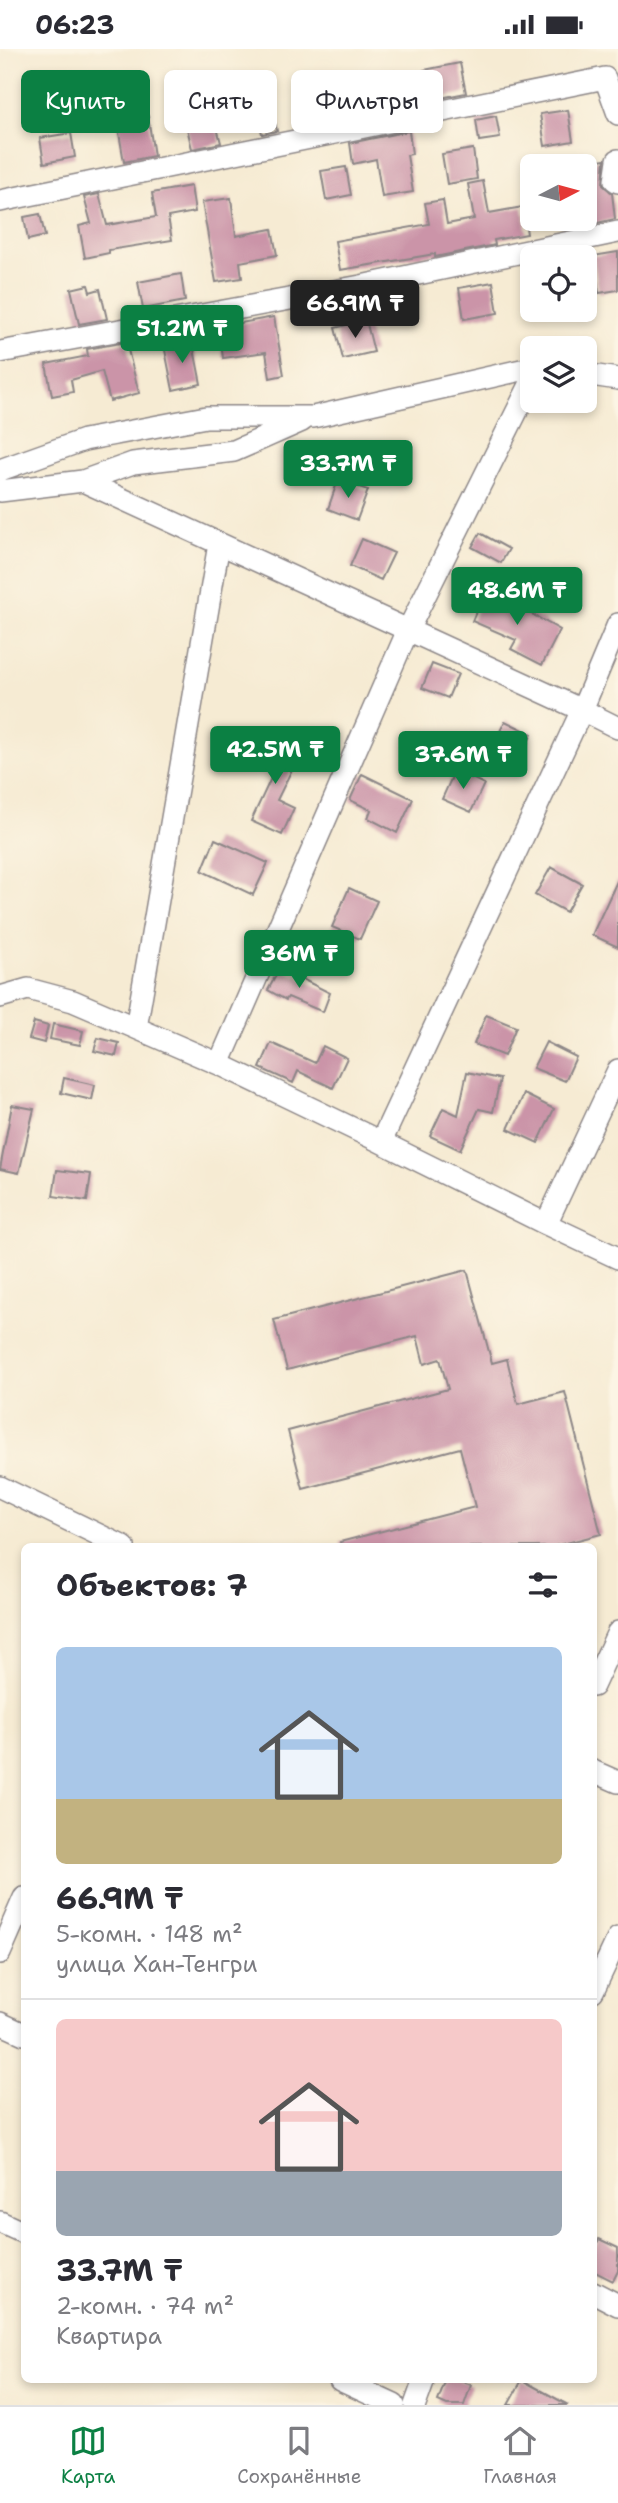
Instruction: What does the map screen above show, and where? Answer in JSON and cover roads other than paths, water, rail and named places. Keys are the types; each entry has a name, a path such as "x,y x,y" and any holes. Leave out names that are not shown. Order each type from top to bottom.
{"street":[{"path":"0,201 605,78 618,114"},
{"path":"618,160 615,180 618,182"},
{"path":"0,352 361,286 618,232"},
{"path":"0,491 83,481 133,463 234,451 313,417 520,370"},
{"path":"597,376 618,379"},
{"path":"219,1064 408,630 520,405"},
{"path":"0,470 84,440 206,417 313,417"},
{"path":"83,481 618,728"},
{"path":"136,1027 219,544"},
{"path":"382,1142 582,710 618,624"},
{"path":"0,997 28,989 73,1001 136,1027 382,1142 618,1258"},
{"path":"546,1224 618,1070"},
{"path":"0,1487 116,1543"},
{"path":"597,1677 618,1632"},
{"path":"597,1773 618,1782"},
{"path":"0,1953 21,1905"},
{"path":"597,1983 618,1938"},
{"path":"0,2023 21,2033"},
{"path":"0,2222 21,2232"},
{"path":"597,2294 618,2305"},
{"path":"346,2383 394,2405"},
{"path":"415,2405 423,2383"}]}
